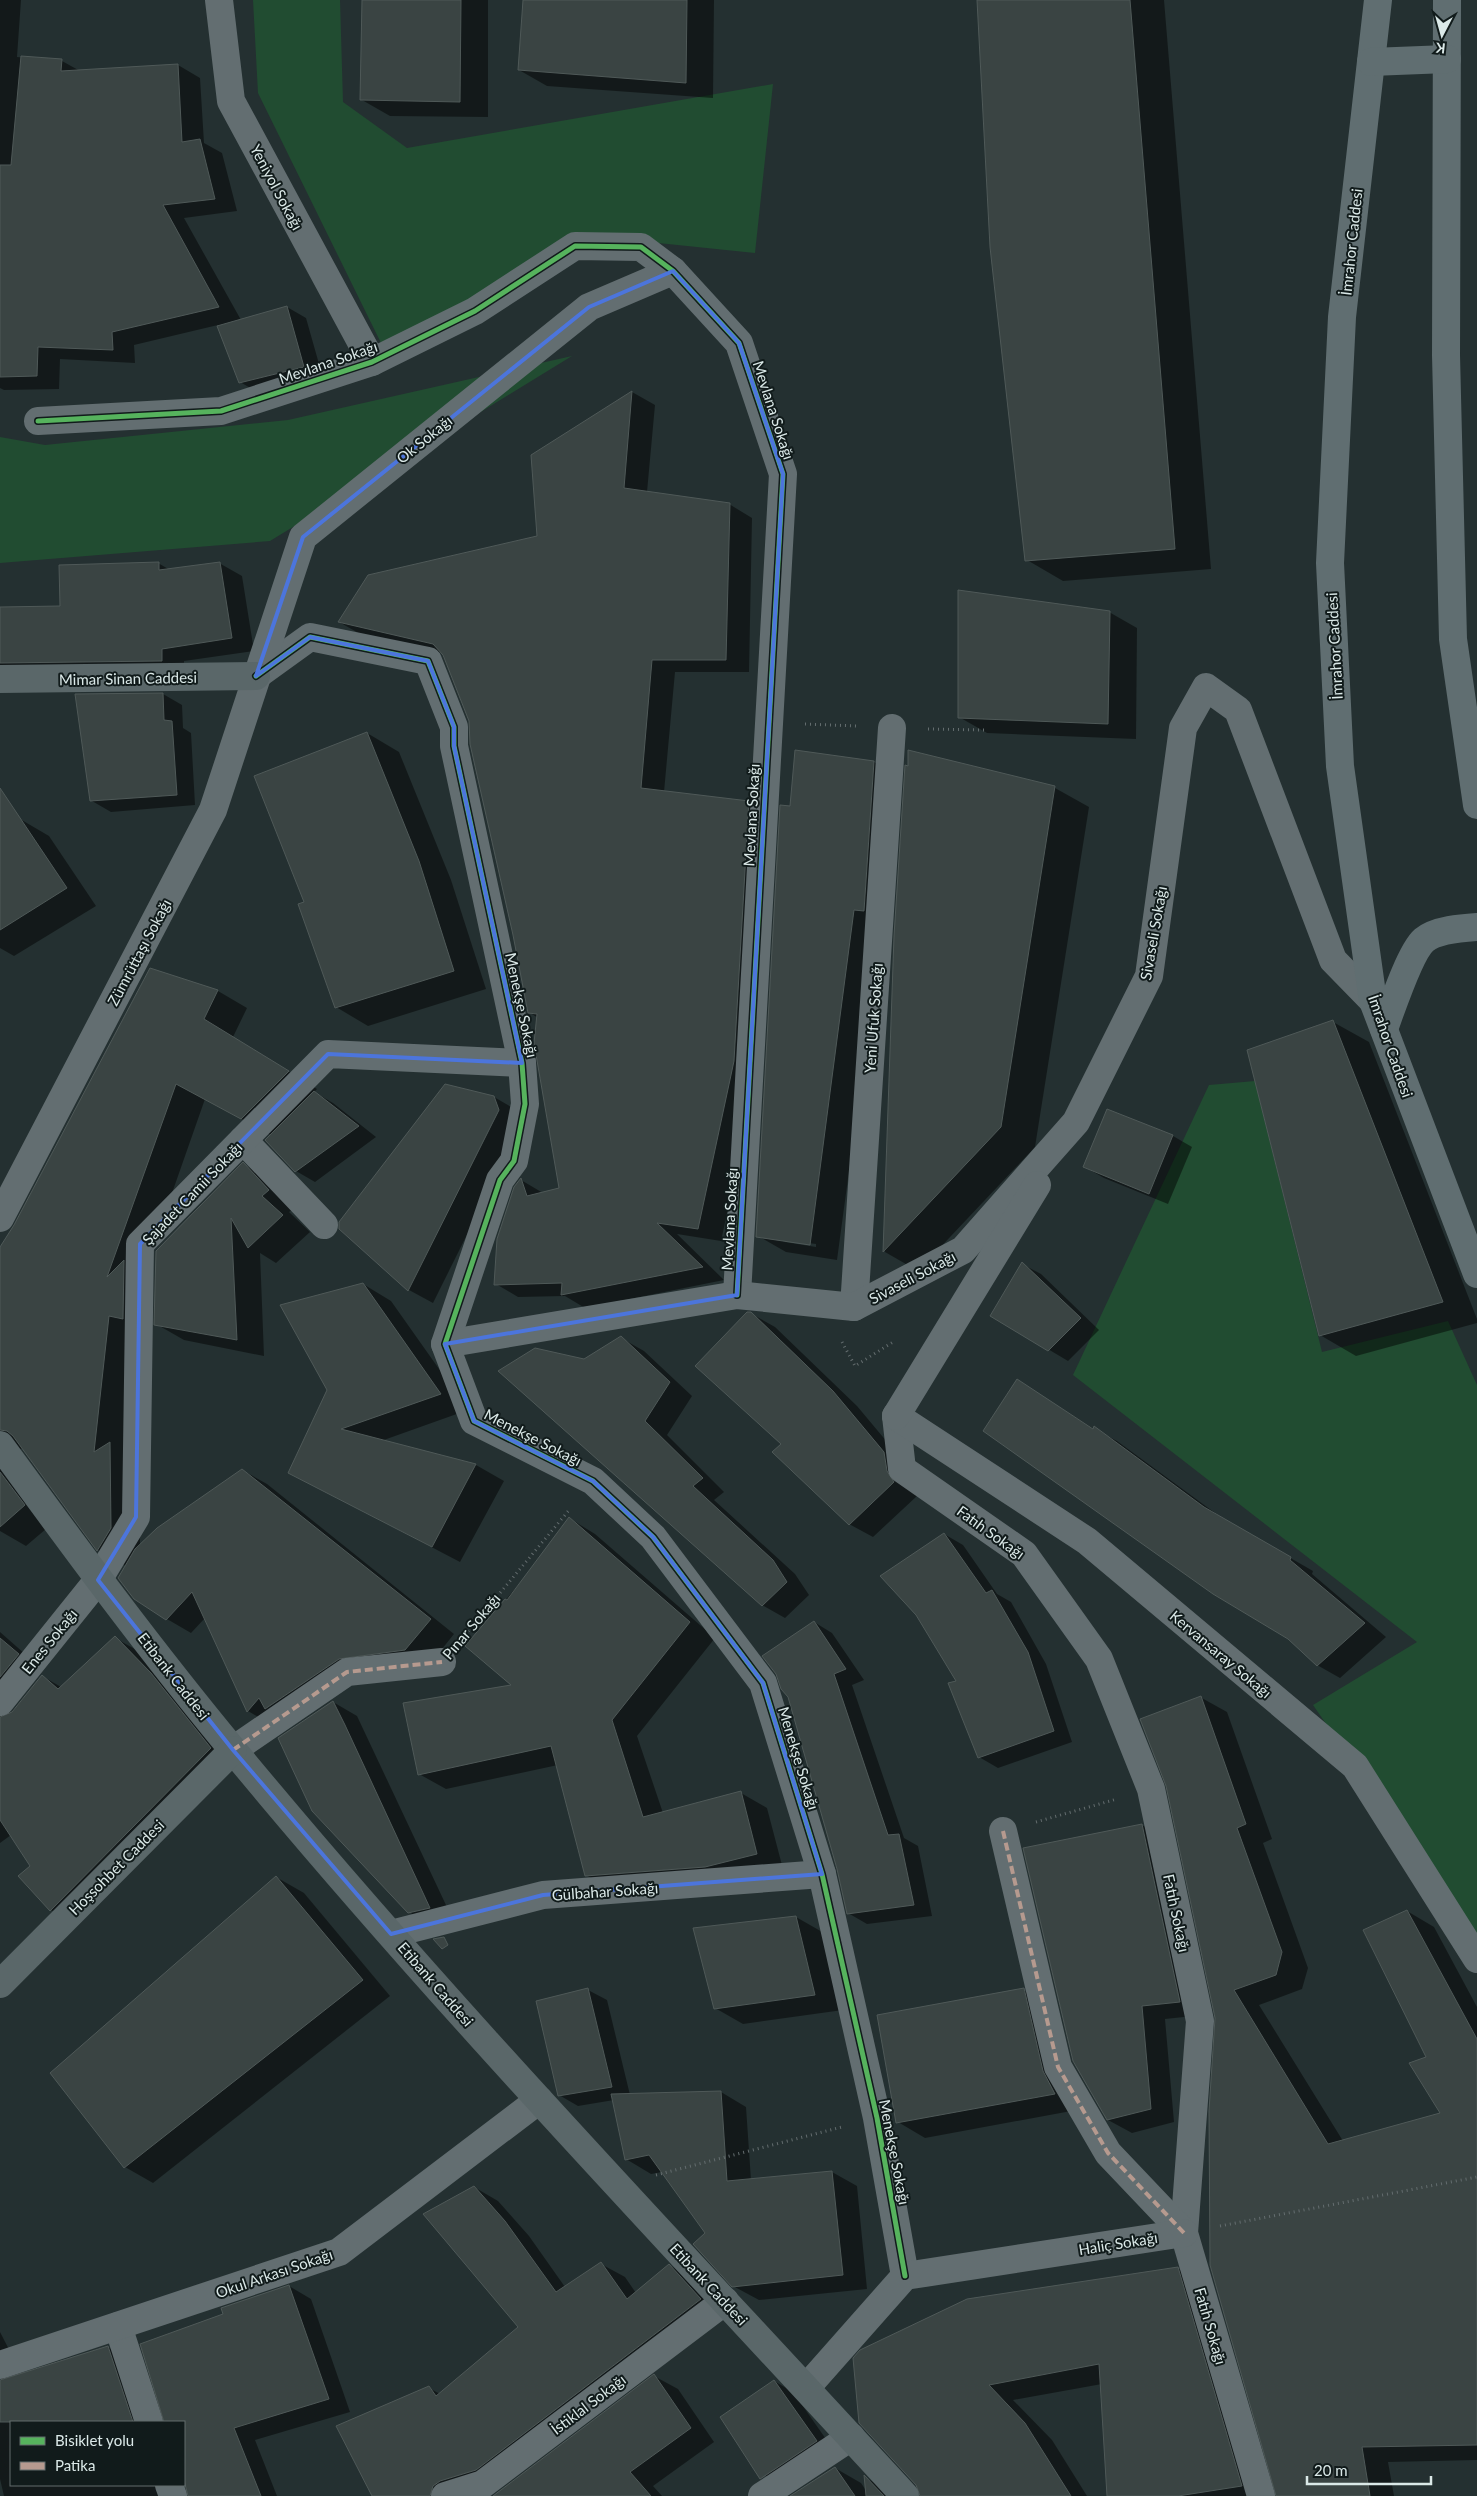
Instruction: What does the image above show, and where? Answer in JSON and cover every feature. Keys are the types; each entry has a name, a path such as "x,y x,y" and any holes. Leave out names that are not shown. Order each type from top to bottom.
{"main road":[{"name":"İmrahor Caddesi","path":"1378,0 1342,317 1330,563 1340,766 1373,1001 1477,1274"},
{"path":"1448,0 1446,355 1453,639 1477,805"},
{"path":"1371,62 1447,59"},
{"name":"Mimar Sinan Caddesi","path":"0,679 256,676"},
{"path":"1384,1029 1406,972 1424,940 1454,929 1477,927"},
{"name":"Etibank Caddesi","path":"0,1445 98,1580 233,1750 391,1934 539,2100 905,2496"},
{"name":"Hoşsohbet Caddesi","path":"0,1984 233,1750"}],"street":[{"name":"Yeniyol Sokağı","path":"219,0 231,101 372,362"},
{"name":"Mevlana Sokağı","path":"38,422 221,411 372,362 475,311 575,246 641,247 673,271 739,343 783,474 737,1294"},
{"name":"Ok Sokağı","path":"256,676 303,537 589,307 673,271"},
{"name":"Menekşe Sokağı","path":"256,676 310,637 428,662 454,727 454,746 522,1063 525,1104 514,1161 500,1180 445,1344 474,1421 593,1481 654,1538 762,1683 822,1874 877,2118 906,2276"},
{"name":"Zümrüttaşı Sokağı","path":"0,1218 213,810 256,676"},
{"name":"Sivaseli Sokağı","path":"445,1344 737,1294 854,1308 963,1250 1076,1122 1149,976 1183,728 1206,687 1238,710 1333,960 1373,1001"},
{"name":"Yeni Ufuk Sokağı","path":"854,1308 892,728"},
{"name":"Şajadet Camii Sokağı","path":"98,1580 136,1517 140,1244 328,1054 522,1063"},
{"path":"896,1416 1076,1122"},
{"path":"243,1140 324,1225"},
{"name":"Fatıh Sokağı","path":"896,1416 902,1469 1024,1554 1099,1659 1151,1790 1200,2021 1184,2233 1261,2496"},
{"name":"Kervansaray Sokağı","path":"896,1416 1087,1541 1355,1766 1477,1959"},
{"name":"Enes Sokağı","path":"0,1702 98,1580"},
{"name":"Pınar Sokağı","path":"233,1750 347,1672 442,1662"},
{"path":"1003,1831 1058,2067 1108,2152 1184,2233"},
{"name":"Gülbahar Sokağı","path":"391,1934 543,1895 822,1874"},
{"name":"Okul Arkası Sokağı","path":"0,2365 339,2252 539,2100"},
{"name":"Haliç Sokağı","path":"906,2276 1184,2233"},
{"path":"806,2388 906,2276"},
{"name":"İstiklal Sokağı","path":"445,2496 483,2484 725,2301"},
{"path":"118,2326 149,2421"},
{"path":"762,2496 851,2437"}],"path":[{"path":"848,1338 841,1343 855,1366 893,1342"},
{"path":"1003,1831 1151,1790"},
{"path":"617,2185 877,2118"},
{"path":"1184,2233 1477,2177"}],"highlighted area":[{"path":"673,271 739,343 783,474 737,1295 445,1344 474,1421 593,1481 653,1537 763,1683 822,1874 543,1895 391,1934 233,1750 98,1580 136,1517 140,1244 328,1054 522,1063 454,746 454,727 428,661 310,637 256,676 303,537 589,307"}],"green space":[{"path":"253,0 340,0 343,102 407,148 773,84 755,253 600,237 381,343 258,93"},
{"path":"572,356 270,541 0,563 0,437 45,445 288,420"},
{"path":"1255,1081 1322,1352 1448,1321 1477,1385 1477,1942 1313,1705 1417,1642 1073,1375 1209,1085"}],"building":[{"path":"362,0 461,0 460,102 360,100"},
{"path":"523,0 687,0 686,83 518,70"},
{"path":"977,0 1130,0 1175,549 1025,561 990,247"},
{"path":"21,56 62,59 61,71 178,64 182,142 200,139 215,199 163,205 219,307 112,332 113,350 38,347 37,376 0,377 0,165 11,165"},
{"path":"287,306 304,367 239,383 217,326"},
{"path":"632,391 624,488 730,503 726,660 652,660 641,788 749,801 734,1061 698,1229 657,1223 703,1267 561,1295 562,1283 494,1285 497,1239 514,1187 521,1178 527,1196 559,1188 534,1043 537,1014 528,1013 513,935 470,744 469,721 443,655 433,644 338,622 368,575 537,536 531,455"},
{"path":"159,562 159,570 220,562 232,638 162,649 162,661 0,663 0,607 60,606 59,565"},
{"path":"958,590 1110,611 1108,724 958,718"},
{"path":"163,693 164,720 172,721 177,795 90,801 75,694"},
{"path":"367,732 419,861 454,971 335,1008 298,904 304,902 254,776"},
{"path":"795,750 874,761 864,911 854,910 810,1245 756,1237 780,805 790,806"},
{"path":"908,750 1055,786 1001,1127 883,1252 894,936 905,765 908,766"},
{"path":"0,788 67,888 0,930"},
{"path":"150,968 218,990 204,1019 289,1071 241,1119 176,1084 107,1277 124,1260 123,1319 109,1316 94,1452 110,1442 111,1528 97,1551 13,1436 7,1431 0,1430 0,1247 14,1225"},
{"path":"1333,1020 1443,1302 1319,1336 1247,1050"},
{"path":"445,1084 494,1096 499,1110 408,1291 339,1229 339,1222"},
{"path":"314,1091 359,1126 295,1172 265,1140"},
{"path":"1107,1109 1173,1135 1149,1194 1083,1167"},
{"path":"243,1162 269,1190 262,1196 283,1215 248,1248 231,1218 237,1340 154,1325 156,1251"},
{"path":"1022,1262 1081,1318 1048,1351 990,1316"},
{"path":"363,1283 441,1394 341,1429 476,1464 432,1547 288,1473 327,1390 280,1305"},
{"path":"747,1312 751,1312 833,1391 884,1452 887,1471 894,1482 849,1525 772,1452 781,1444 695,1366"},
{"path":"621,1336 670,1382 645,1421 703,1478 693,1486 773,1560 787,1582 762,1606 498,1371 535,1348 584,1359"},
{"path":"1017,1379 1093,1429 1094,1426 1204,1507 1291,1557 1290,1560 1365,1623 1317,1666 1288,1639 1213,1594 983,1431"},
{"path":"242,1469 431,1619 405,1650 339,1659 265,1709 259,1698 247,1712 192,1592 166,1620 134,1599 118,1578 135,1549 157,1528"},
{"path":"0,1472 25,1505 0,1527"},
{"path":"569,1517 690,1622 612,1720 643,1817 741,1791 757,1854 705,1867 585,1876 551,1746 418,1775 403,1703 511,1685 465,1646 505,1599 507,1600"},
{"path":"944,1533 986,1593 992,1590 1028,1652 1054,1731 978,1758 948,1683 956,1681 916,1615 880,1576"},
{"path":"814,1621 846,1669 834,1674 888,1835 899,1834 914,1905 847,1914 837,1869 788,1697 781,1689 776,1674 762,1656"},
{"path":"115,1636 151,1673 211,1748 50,1911 18,1876 30,1866 0,1820 0,1717 12,1712 42,1675 58,1689"},
{"path":"0,1638 19,1654 0,1677"},
{"path":"1201,1696 1246,1824 1237,1828 1282,1952 1276,1975 1234,1990 1328,2144 1440,2113 1409,2063 1426,2057 1363,1930 1407,1910 1477,2039 1477,2445 1362,2447 1370,2496 1276,2496 1210,2265 1209,2111 1215,2018 1166,1786 1140,1719"},
{"path":"333,1701 430,1908 408,1913 312,1811 278,1738"},
{"path":"1142,1824 1180,2002 1142,2006 1151,2109 1107,2120 1073,2061 1023,1848"},
{"path":"276,1876 363,1980 124,2168 50,2073"},
{"path":"796,1916 815,1995 714,2009 693,1928"},
{"path":"444,1937 448,1945 442,1949 433,1939"},
{"path":"588,1988 612,2087 558,2096 536,2001"},
{"path":"1024,1988 1043,2071 1055,2094 896,2123 877,2015"},
{"path":"721,2091 727,2181 832,2171 843,2275 732,2287 693,2244 705,2233 649,2155 625,2160 611,2094"},
{"path":"474,2186 505,2221 556,2292 601,2262 627,2299 669,2264 701,2299 476,2470 440,2481 433,2486 430,2496 372,2496 336,2426 429,2386 436,2396 518,2327 423,2214"},
{"path":"1178,2267 1242,2486 1178,2496 1107,2496 1099,2364 989,2385 1025,2423 1071,2496 920,2496 916,2485 859,2423 853,2358 860,2350 967,2299"},
{"path":"289,2285 329,2399 234,2428 261,2496 188,2496 185,2484 185,2421 164,2421 140,2344 223,2314 221,2308"},
{"path":"108,2346 133,2421 0,2422 0,2380"},
{"path":"654,2374 691,2428 630,2472 651,2496 493,2496"},
{"path":"774,2380 817,2441 760,2479 720,2417"},
{"path":"835,2467 855,2496 790,2496"},
{"path":"864,2475 884,2496 866,2496"}],"marked path":[{"path":"233,1750 347,1672 442,1662"},
{"path":"1003,1831 1058,2067 1108,2153 1184,2233"}],"cycle path":[{"path":"38,421 221,411 372,362 475,311 575,246 641,247 673,271 739,343 783,474 737,1295"},
{"path":"256,676 310,637 428,661 454,727 454,746 522,1063 525,1104 514,1161 500,1180 445,1344 474,1421 593,1481 653,1537 763,1683 822,1874 877,2118 905,2276"}]}
